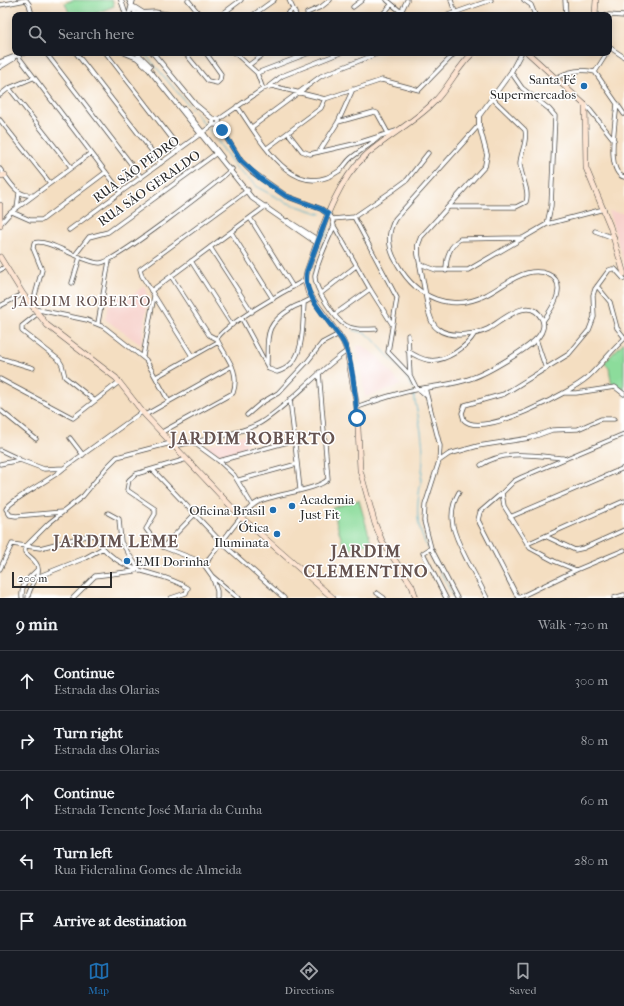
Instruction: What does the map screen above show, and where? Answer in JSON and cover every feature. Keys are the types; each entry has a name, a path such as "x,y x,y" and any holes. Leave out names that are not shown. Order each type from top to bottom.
{"main road":[{"path":"595,12 596,0"},
{"path":"416,598 412,586 382,541 375,524 360,470 357,407 348,351 338,334 312,298 305,280 328,214 339,192 358,163 436,100 456,71 470,56"},
{"path":"531,56 585,105 586,168 588,176 604,209 624,274"},
{"path":"0,208 0,224"},
{"path":"0,257 5,267 37,314 52,330 113,375 120,382 143,414 162,432 242,518 333,598"}],"street":[{"path":"0,5 26,0 29,2 31,12"},
{"path":"121,0 127,12"},
{"path":"129,0 134,12"},
{"path":"129,12 133,0"},
{"path":"188,0 198,12"},
{"path":"191,4 195,0"},
{"path":"225,12 241,0"},
{"path":"257,12 274,0"},
{"path":"289,0 292,10 290,12"},
{"path":"309,12 321,7 330,0"},
{"path":"353,7 362,0"},
{"path":"386,0 401,12 408,0"},
{"path":"451,0 455,12"},
{"path":"461,12 491,0"},
{"path":"524,0 531,5 534,12"},
{"path":"565,0 566,12"},
{"path":"385,12 391,5"},
{"path":"132,6 141,12"},
{"path":"612,15 624,16"},
{"path":"612,49 624,57"},
{"path":"48,56 141,177"},
{"path":"78,56 161,163"},
{"path":"108,56 180,149"},
{"path":"137,56 148,66 202,133"},
{"path":"138,56 145,60"},
{"path":"143,56 247,190 265,207 318,242"},
{"path":"155,56 195,104 215,123 241,161 251,171 286,196 321,209 333,219 334,226 356,266 392,324"},
{"path":"187,56 208,82 217,83 220,80 221,74 208,56"},
{"path":"239,56 257,73 263,89"},
{"path":"250,65 261,56"},
{"path":"257,73 301,56"},
{"path":"268,87 282,76 332,56"},
{"path":"252,127 326,74 371,56"},
{"path":"268,87 277,87 325,99 382,80 419,90 452,56"},
{"path":"519,56 511,72 493,99 479,116 479,125 487,155 486,161 480,172 421,237 418,245 425,294 431,321 438,329 451,333 475,333 489,328 520,310 535,311 543,321"},
{"path":"595,72 605,56"},
{"path":"0,62 16,57"},
{"path":"0,67 16,57"},
{"path":"16,57 121,192"},
{"path":"556,78 571,72 588,70 595,72 624,114"},
{"path":"511,72 522,88 549,109 555,116 551,206 547,224"},
{"path":"0,95 9,88 33,78"},
{"name":"RUA SÃO PEDRO","path":"69,230 238,106 268,87"},
{"path":"9,88 71,167"},
{"path":"319,152 338,122 353,89"},
{"path":"267,148 321,108 325,99"},
{"path":"448,207 516,207 526,202 527,194 520,163 527,136 525,130 493,99"},
{"path":"617,102 614,140 614,166 617,173 624,177"},
{"path":"585,105 614,140"},
{"path":"238,106 267,148 288,172 302,179 318,180 339,171 352,158 380,136"},
{"path":"338,122 374,112 377,113 388,133"},
{"path":"0,120 50,183"},
{"path":"357,407 417,389 426,390 473,378 502,362 536,339 542,332 543,321 551,310 558,292 555,279 544,272 521,275 485,295 466,301 442,301 425,294 408,279 395,260 389,238 391,228 402,211 479,125"},
{"path":"288,133 305,153 319,152 358,143 399,130"},
{"name":"RUA SÃO GERALDO","path":"76,255 89,236 108,232 217,152"},
{"path":"0,224 11,212 91,153"},
{"path":"333,219 354,216 407,180 428,153"},
{"path":"0,169 3,176 19,193 26,196 33,195"},
{"path":"168,400 143,356 98,323 33,307 42,270 33,248 34,243 38,241 96,263 109,261 231,170"},
{"path":"0,208 30,220 42,220 106,172"},
{"path":"192,356 142,276 140,269 247,190"},
{"path":"17,208 19,193"},
{"path":"151,291 265,207"},
{"path":"420,264 446,271 462,271 473,268 547,224 604,209"},
{"path":"354,216 396,294 398,302 392,324 388,352 410,375 417,389"},
{"path":"250,218 293,287"},
{"path":"334,226 316,272 315,281 320,294 342,323 350,328 376,329"},
{"path":"595,231 614,238"},
{"path":"230,232 273,299"},
{"path":"446,271 448,253 454,244 460,239 522,238"},
{"path":"210,247 252,312"},
{"path":"72,283 80,257"},
{"path":"98,323 109,261"},
{"path":"191,261 232,325"},
{"path":"320,294 356,266"},
{"path":"0,270 5,267"},
{"path":"597,286 610,302 617,328 624,338 588,377 562,393 506,420 476,425 469,424 464,420 462,413 465,405 504,394 569,354 589,330 594,317 593,295 597,286 612,268 615,269 624,279"},
{"path":"162,432 227,397 234,390 232,366 217,340 209,335 171,276"},
{"path":"156,377 217,340 218,336 232,325 305,280"},
{"path":"335,314 370,289"},
{"path":"0,306 25,296 35,297"},
{"path":"143,356 154,296"},
{"path":"267,365 270,330 273,322 293,308 304,304 312,298"},
{"path":"242,319 267,365 271,371 277,372 286,368 295,360 300,348 304,304"},
{"path":"37,314 22,326 22,331 59,360 65,377 95,401"},
{"path":"408,351 423,359 440,360 469,342 475,333"},
{"path":"247,415 261,403 278,393 304,366 322,343 338,334"},
{"path":"408,335 410,375"},
{"path":"536,339 546,369"},
{"path":"259,350 268,347"},
{"path":"28,598 29,588 37,577 38,569 36,563 25,552 25,547 36,534 83,496 117,457 172,444 193,442 257,424 290,398 319,372 348,351"},
{"path":"0,358 33,368"},
{"path":"63,512 16,516 10,515 6,509 10,503 43,484 83,454 143,414 232,366"},
{"path":"206,566 210,557 252,505 266,498 324,482 328,476 319,372"},
{"path":"0,378 37,397 70,417 75,417 120,382"},
{"path":"562,393 576,393 615,387 624,394"},
{"path":"417,389 426,390"},
{"path":"426,390 440,446 439,461 424,512 426,530 431,549 457,598"},
{"path":"290,398 300,489"},
{"path":"0,410 36,439"},
{"path":"439,461 450,454 478,446 530,438 552,430 578,429 601,419 614,418"},
{"path":"624,434 514,481 480,512 478,520 518,598 576,570 624,550"},
{"path":"70,438 83,454"},
{"path":"219,461 295,440"},
{"path":"193,442 219,461 239,480 252,505"},
{"path":"0,450 20,460 44,469 64,468"},
{"path":"481,465 493,458 507,455 565,458"},
{"path":"187,459 133,477 129,480 126,488 133,495 154,508 156,512 146,529 152,537 163,546 198,560 206,566 212,576 217,590 217,598"},
{"path":"0,464 20,460"},
{"path":"239,480 298,464"},
{"path":"510,517 624,468"},
{"path":"153,470 222,543 284,598"},
{"path":"459,492 452,507 451,525 456,540 487,598"},
{"path":"502,493 502,500 510,517 527,544 534,551 576,570"},
{"path":"527,544 624,502"},
{"path":"108,512 119,519 121,542 138,571"},
{"path":"163,546 194,515"},
{"path":"545,536 575,550 584,548 624,530"},
{"path":"0,569 10,545 14,544 25,547 40,548 90,535 94,536 103,548 119,563 138,571 187,587 187,592 171,598"},
{"path":"37,577 85,558 103,548"},
{"path":"431,549 424,553 446,598"},
{"path":"22,598 22,586 38,569"},
{"path":"73,598 95,576 138,571"},
{"path":"212,576 238,598"},
{"path":"377,593 384,598"},
{"path":"614,598 624,595"}],"shaded area":[{"path":"608,211 624,213 624,264 612,223"},
{"path":"144,285 148,299 141,345 105,319 110,297 130,298"},
{"path":"357,346 363,346 377,356 401,385 365,397"},
{"path":"246,434 247,449 221,455 205,446"}],"green space":[{"path":"73,0 112,0 114,6 99,12 69,12 65,3"},
{"path":"624,342 624,391 618,386 612,386 609,368 604,363"},
{"path":"359,500 371,542 345,551 332,508"}],"waterway":[{"path":"147,56 207,127"},
{"path":"209,129 238,170 259,188 285,202 321,214"},
{"path":"321,251 329,229"},
{"path":"315,267 313,280 317,290"},
{"path":"354,330 365,333 371,337 405,375 413,388"},
{"path":"413,391 420,423 423,447 418,502 419,524 422,536 428,548"},
{"path":"430,551 454,598"}],"place":[{"name":"Santa Fé Supermercados","path":"584,86"},
{"name":"Academia Just Fit","path":"292,506"},
{"name":"Oficina Brasil","path":"273,510"},
{"name":"Ótica Iluminata","path":"277,534"},
{"name":"EMI Dorinha","path":"127,561"}],"district":[{"name":"JARDIM ROBERTO","path":"82,301"},
{"name":"JARDIM ROBERTO","path":"253,438"},
{"name":"JARDIM LEME","path":"116,541"},
{"name":"JARDIM CLEMENTINO","path":"366,561"}],"route":[{"path":"222,130 244,165 261,179 286,196 296,201 321,209 328,214 305,280 308,292 346,345 357,407 357,418"}]}
